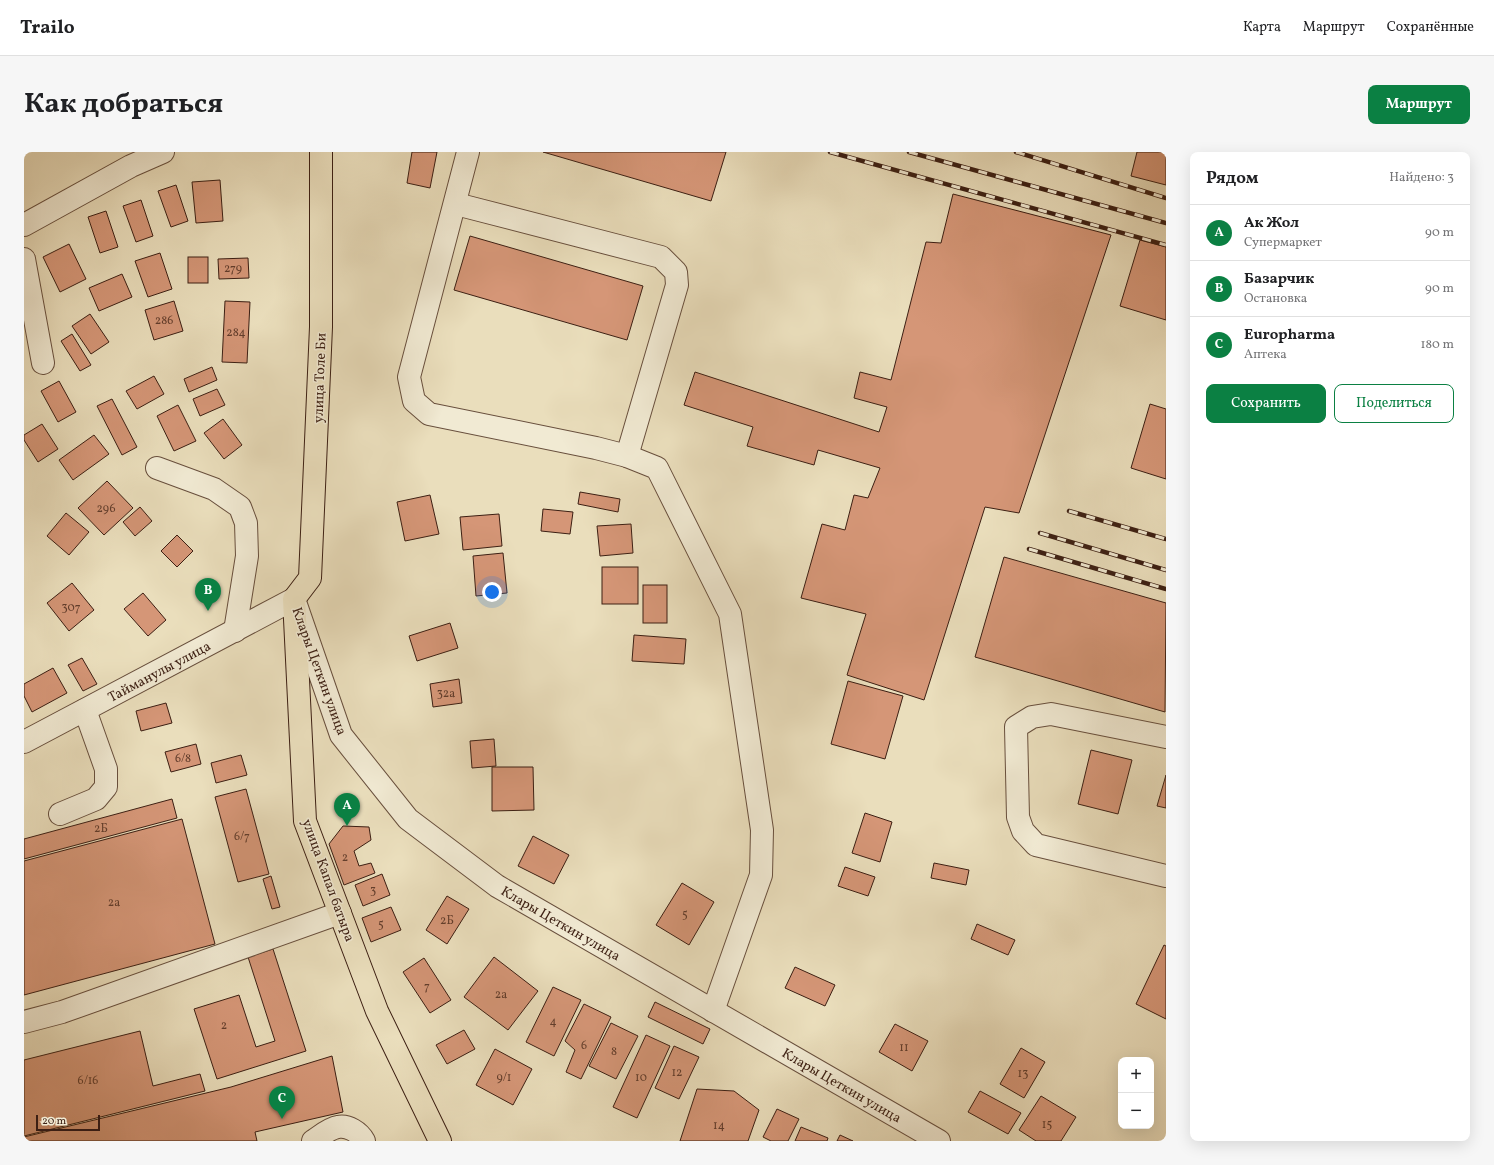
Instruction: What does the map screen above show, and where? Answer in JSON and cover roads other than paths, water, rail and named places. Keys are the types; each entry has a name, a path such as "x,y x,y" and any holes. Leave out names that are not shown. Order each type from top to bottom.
{"main road":[{"name":"улица Толе Би","path":"294,600 310,578 321,328 321,152"},
{"name":"улица Капал батыра","path":"294,600 305,821 377,1011 440,1141"}],"street":[{"path":"24,225 131,166 162,152"},
{"path":"468,152 456,204 409,378 414,400 429,414 627,456 657,468 730,614 762,830 761,875 713,1011"},
{"path":"456,204 661,257 676,272 677,284 627,456"},
{"path":"24,259 43,363"},
{"path":"157,468 214,489 240,507 246,523 248,556 235,631"},
{"name":"Клары Цеткин улица","path":"294,600 341,735 408,819 497,886 939,1141"},
{"name":"Тайманулы улица","path":"24,742 294,600"},
{"path":"60,814 96,799 106,787 106,769 85,710"},
{"path":"1166,738 1050,714 1032,716 1016,727 1018,817 1023,831 1036,845 1166,876"},
{"path":"24,1022 62,1012 340,913"},
{"path":"317,1140 337,1126 351,1129 360,1134 364,1141"}],"railway":[{"path":"830,152 1166,245"},
{"path":"909,152 1166,223"},
{"path":"1016,152 1166,198"},
{"path":"1069,511 1166,539"},
{"path":"1040,533 1166,570"},
{"path":"1029,549 1166,589"}],"place":[{"name":"Базарчик","path":"208,611"},
{"name":"Ак Жол","path":"347,826"},
{"name":"Europharma","path":"282,1119"}]}
